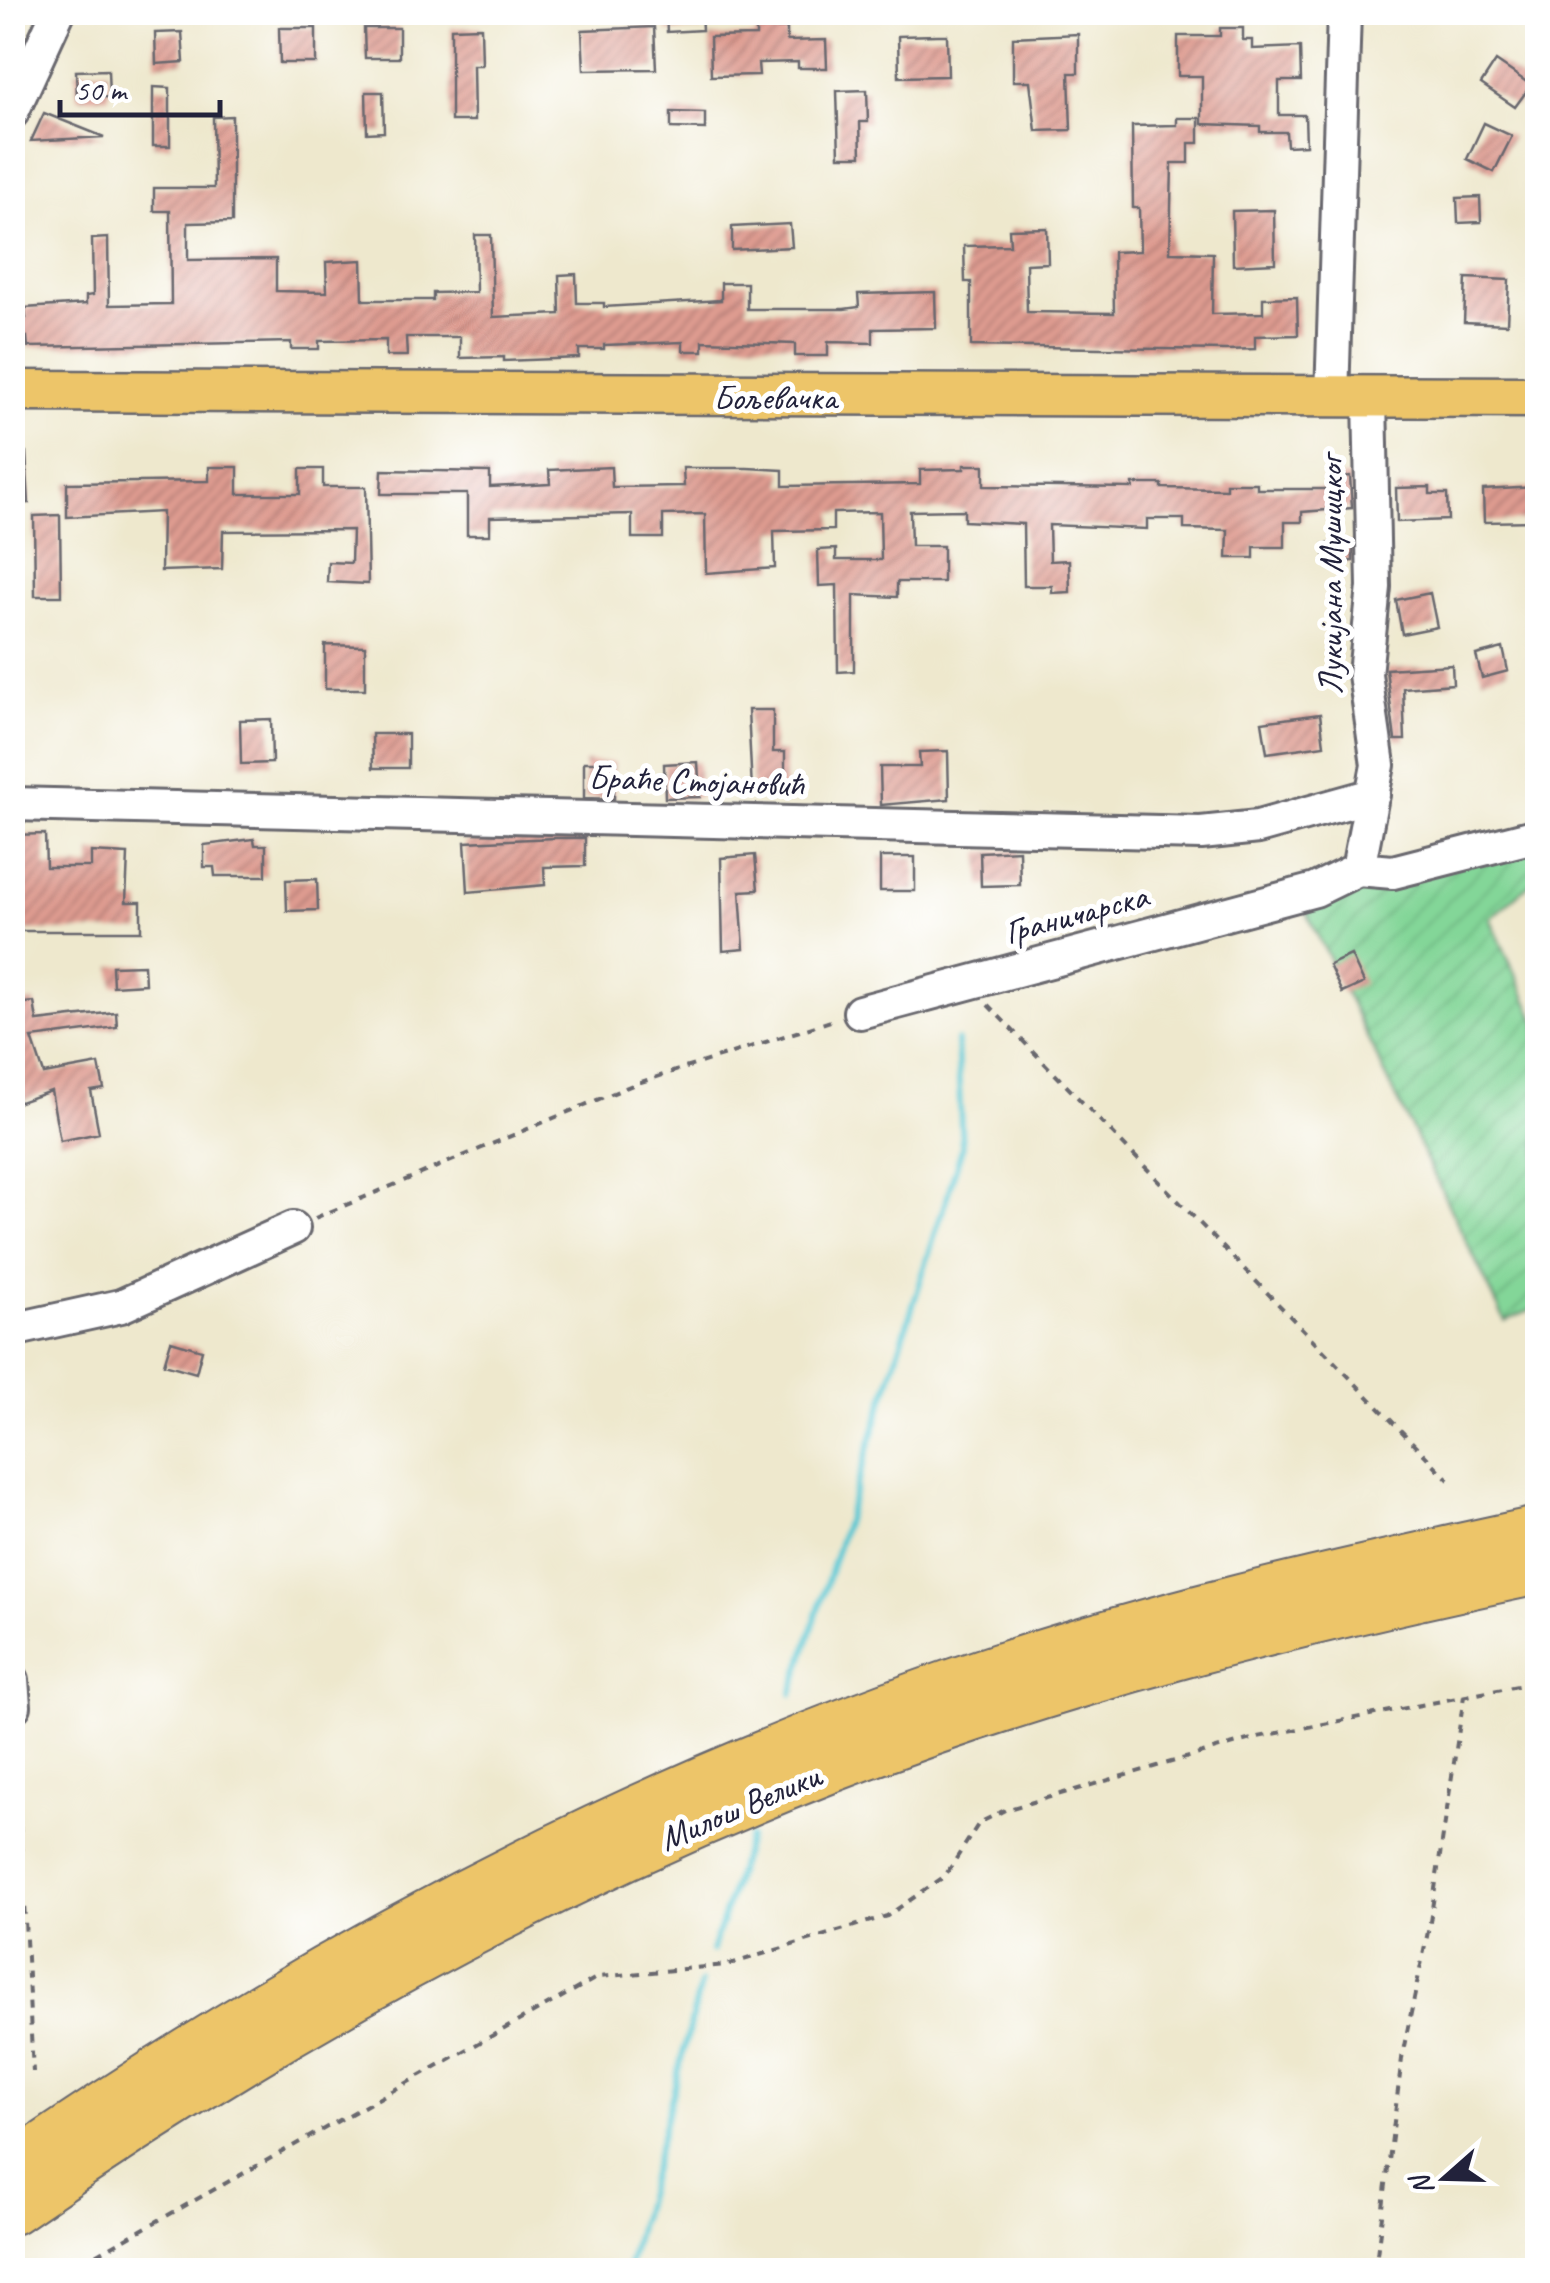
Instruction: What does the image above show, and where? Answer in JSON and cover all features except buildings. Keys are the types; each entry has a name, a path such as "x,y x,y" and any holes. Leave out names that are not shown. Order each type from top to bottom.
{"highway":[{"name":"Милош Велики","path":"12,2168 176,2056 394,1929 716,1776 933,1690 1070,1648 1274,1592 1538,1531"},
{"name":"Милош Велики","path":"12,2210 193,2089 305,2021 506,1912 726,1811 945,1727 1176,1656 1538,1570"}],"main road":[{"name":"Бољевачка","path":"12,392 1538,397"}],"street":[{"path":"12,112 58,12"},
{"name":"Лукијана Мушицког","path":"1344,12 1351,398 1374,587 1364,674 1378,765 1358,868"},
{"name":"Браће Стојановић","path":"12,804 1201,833 1258,827 1373,794"},
{"name":"Граничарска","path":"860,1012 1316,890 1358,868 1393,872 1538,836"},
{"path":"12,1330 121,1306 292,1228"}],"path":[{"path":"968,984 1449,1480"},
{"path":"292,1228 494,1139 634,1084 860,1012"},
{"path":"69,2270 598,1977 726,1965 887,1916 946,1876 979,1824 1006,1810 1258,1737 1538,1682"},
{"path":"13,1693 33,2072"},
{"path":"1375,2270 1403,2051 1430,1922 1464,1696"}],"green space":[{"path":"1537,836 1537,878 1490,918 1537,1023 1537,1308 1505,1321 1305,909"}],"waterway":[{"path":"792,1694 962,1148 957,1041"},
{"path":"712,1951 749,1837"},
{"path":"627,2270 701,1983"},
{"path":"14,2235 16,2270"}]}
